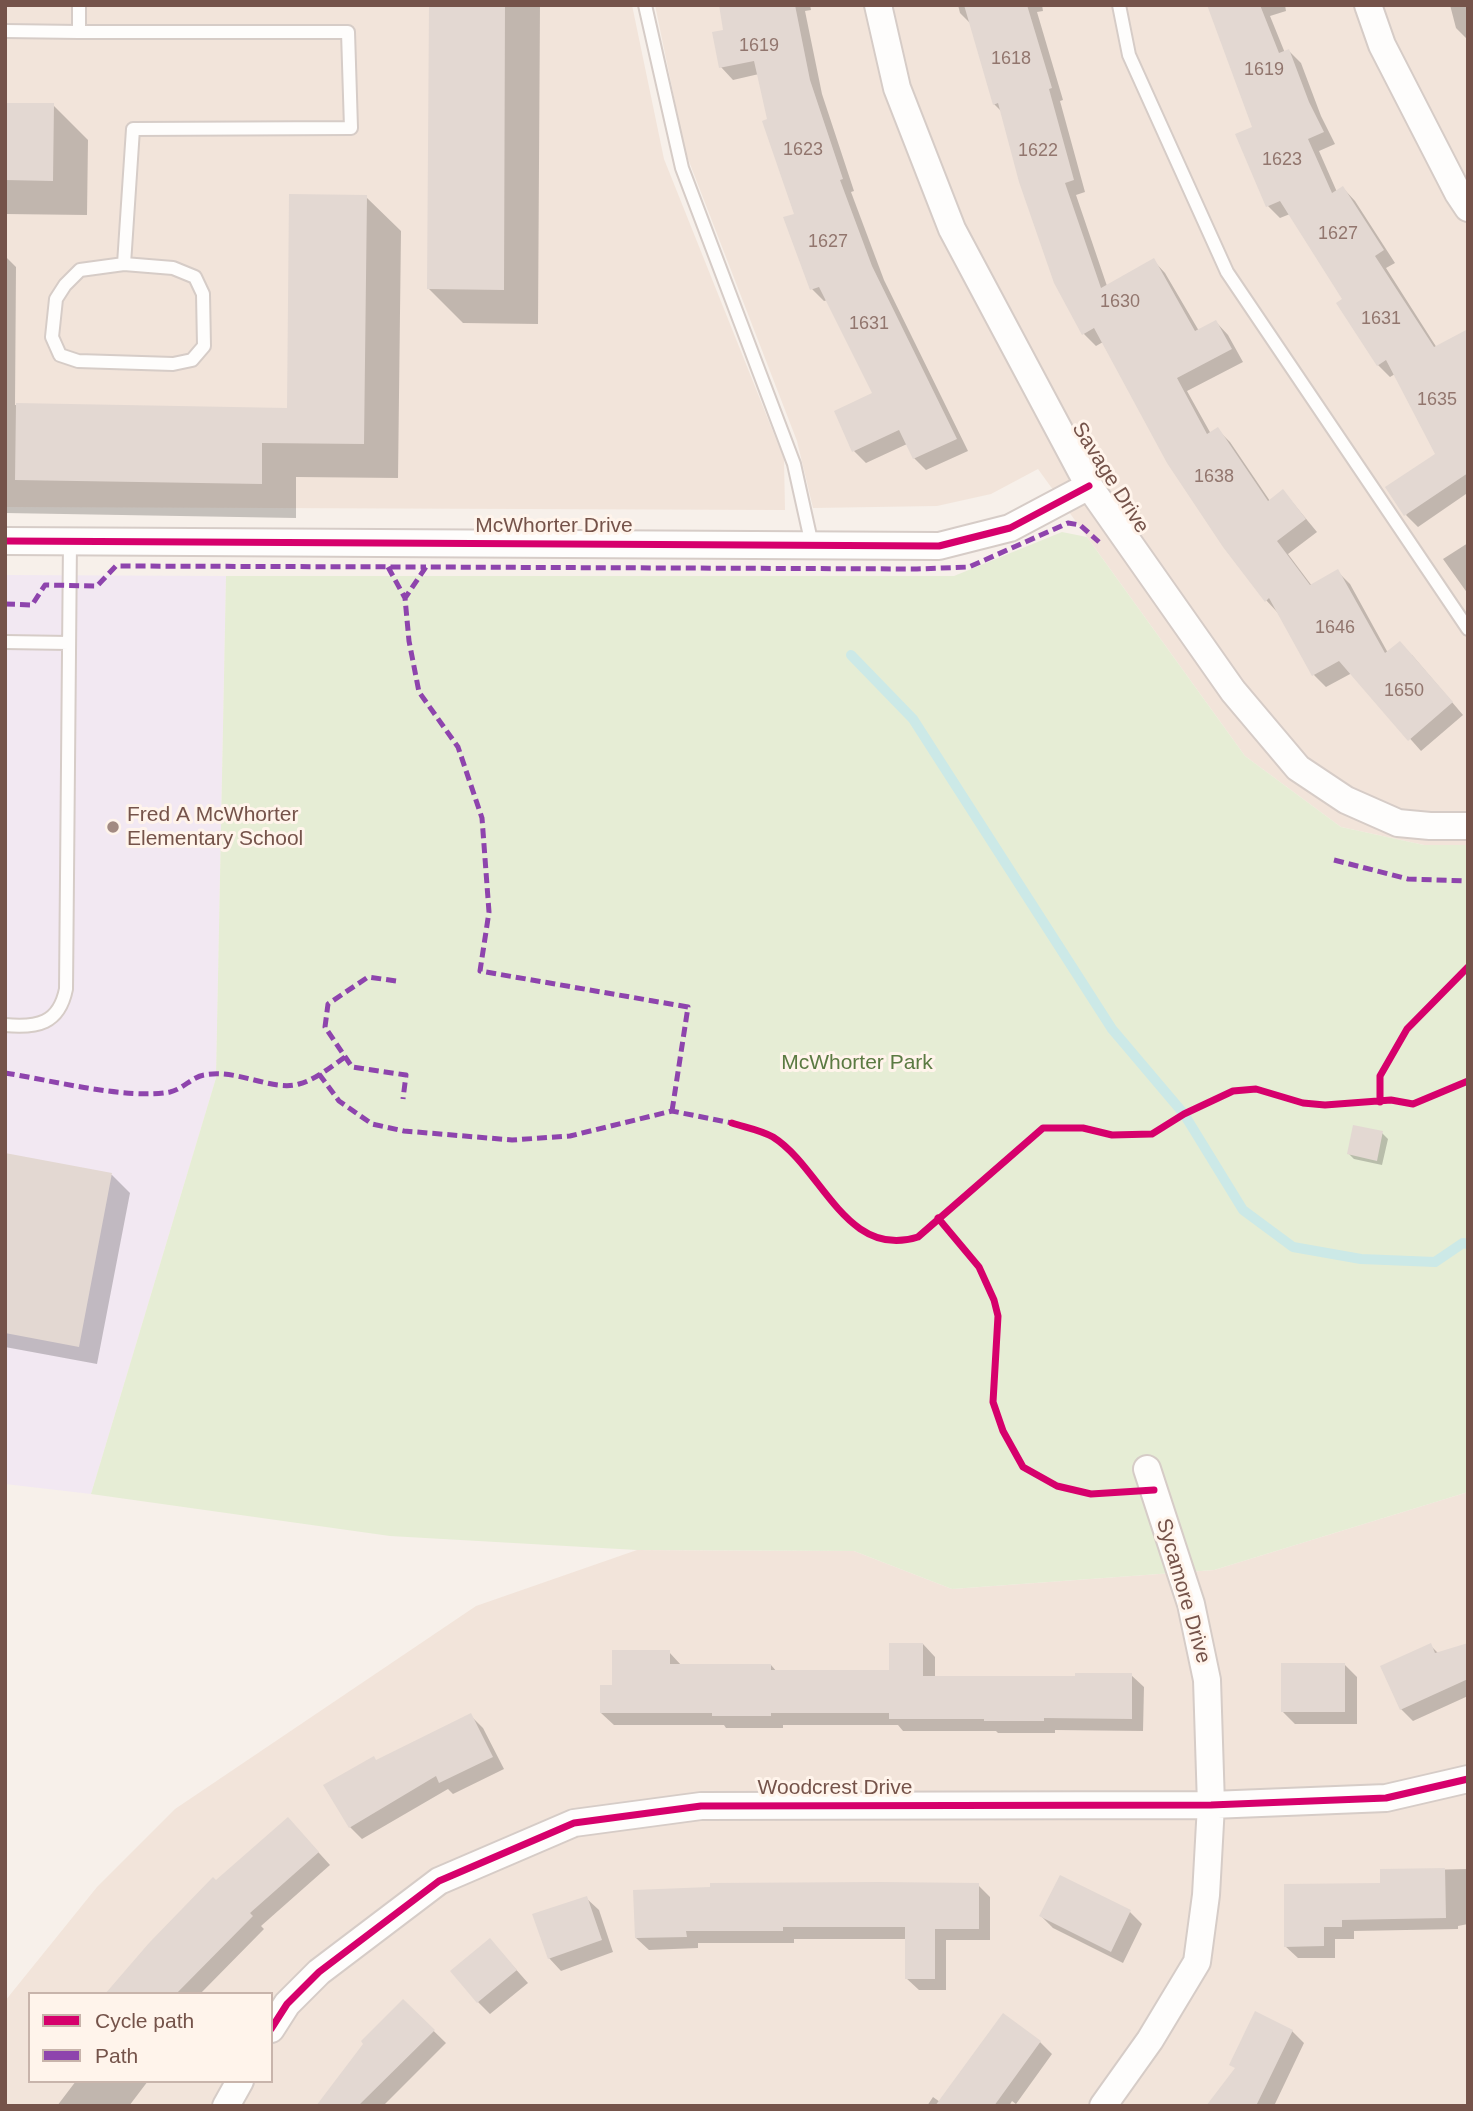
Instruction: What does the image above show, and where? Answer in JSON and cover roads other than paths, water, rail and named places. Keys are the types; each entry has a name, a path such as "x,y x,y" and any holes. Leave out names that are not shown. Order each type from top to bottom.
{"street":[{"name":"Savage Drive","path":"878,5 897,88 952,229 1089,486 1233,691 1298,768 1346,800 1398,822 1430,826 1468,826"},
{"path":"1368,5 1382,45 1468,208"},
{"name":"McWhorter Drive","path":"5,541 939,546 1010,528 1089,486"},
{"name":"Sycamore Drive","path":"1103,2106 1150,2040 1197,1962 1206,1895 1211,1805 1207,1680 1191,1604 1147,1469"},
{"name":"Woodcrest Drive","path":"273,2026 287,2004 319,1972 439,1881 574,1823 701,1806 1211,1805 1386,1798 1468,1779"},
{"path":"226,2106 239,2083"}],"lane":[{"path":"79,5 79,32"},
{"path":"645,5 682,168 794,464 811,545"},
{"path":"1119,5 1129,55 1227,272 1468,629"},
{"path":"5,31 348,32 351,128 134,129 124,264"},
{"path":"124,264 173,268 195,277 203,294 204,346 192,360 173,364 78,361 60,355 52,337 56,299 65,285 80,270 124,264"},
{"path":"5,1025 25,1027 48,1020 58,1012 66,989 70,541"},
{"path":"5,642 69,643"}],"waterway":[{"path":"851,655 913,719 1112,1029 1184,1114 1243,1210 1293,1247 1361,1259 1435,1262 1463,1243 1468,1244"}],"place":[{"name":"Fred A McWhorter Elementary School","path":"113,827"}],"park label":[{"name":"McWhorter Park","path":"857,1063"}]}
